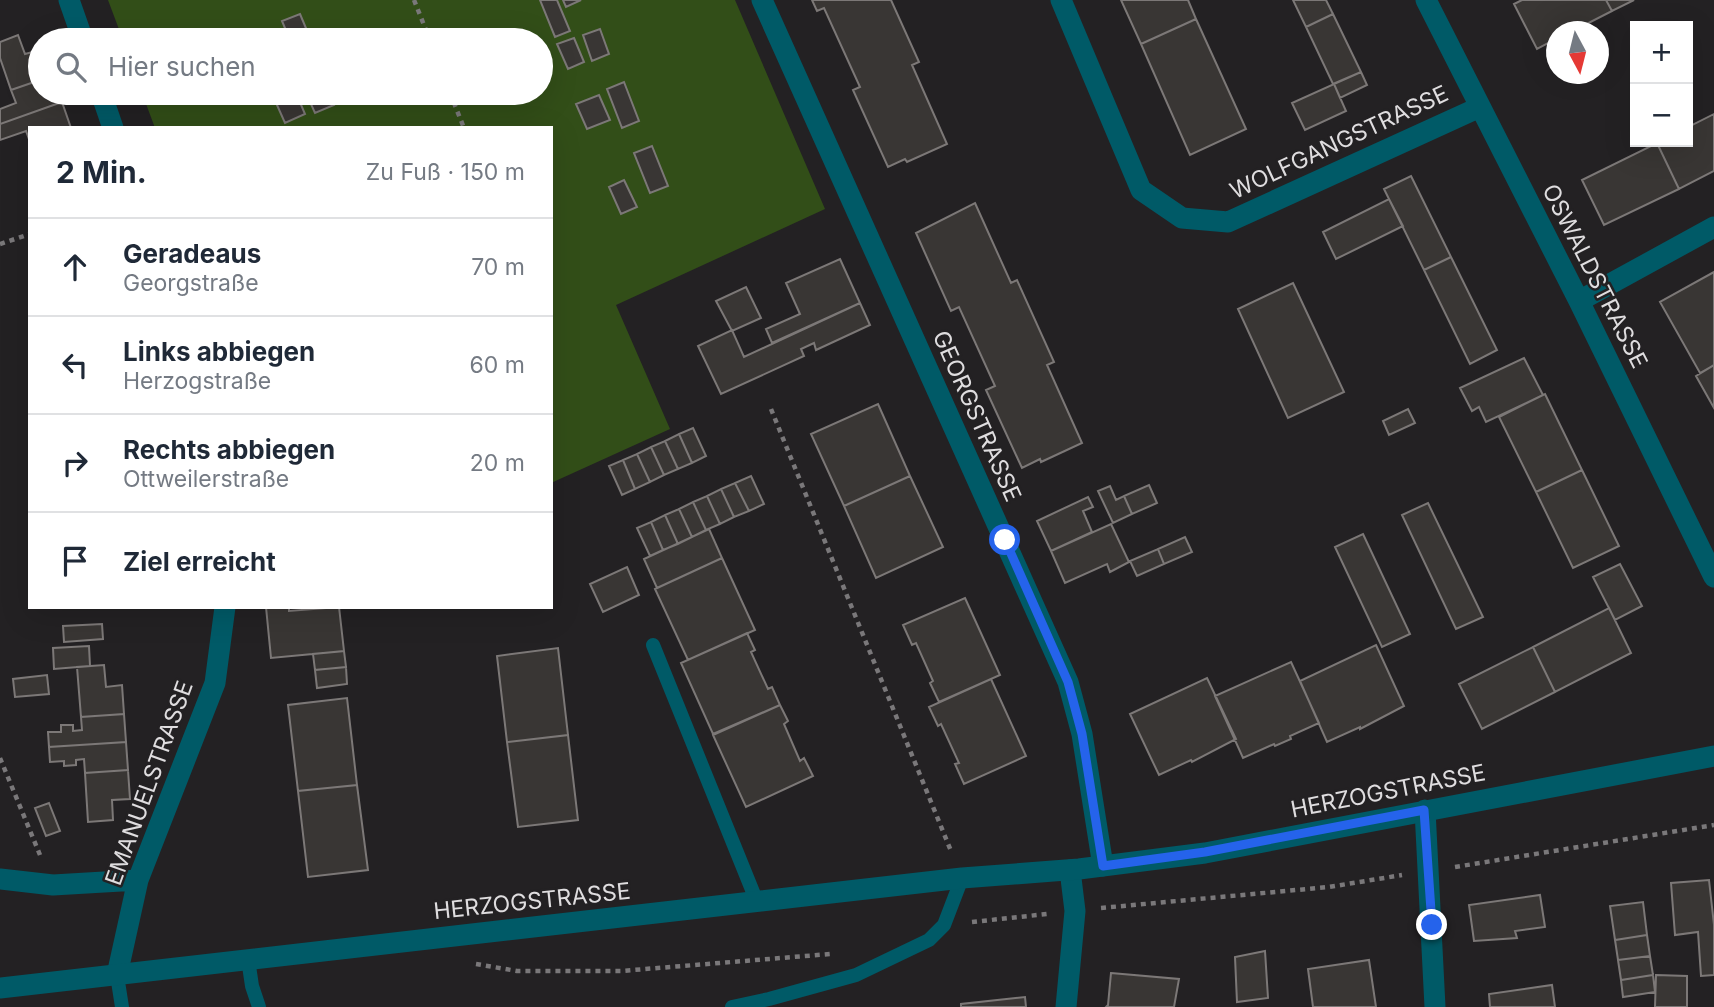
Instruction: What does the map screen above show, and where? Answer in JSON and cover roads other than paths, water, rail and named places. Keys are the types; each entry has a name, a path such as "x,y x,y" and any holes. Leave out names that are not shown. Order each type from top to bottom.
{"street":[{"path":"69,0 79,28"},
{"name":"GEORGSTRASSE","path":"761,0 1068,682 1082,734 1103,866"},
{"name":"WOLFGANGSTRASSE","path":"1061,0 1141,190 1182,218 1228,222 1480,107"},
{"name":"OSWALDSTRASSE","path":"1426,0 1579,301 1714,576"},
{"path":"105,105 112,126"},
{"path":"1579,301 1714,227"},
{"name":"EMANUELSTRASSE","path":"117,975 138,880 215,683 225,609"},
{"name":"HERZOGSTRASSE","path":"0,988 962,878 1103,866 1205,852 1714,756"},
{"path":"1424,810 1435,1007"},
{"path":"1066,1007 1075,911 1070,870"},
{"path":"0,879 52,885 138,880"}],"lane":[{"path":"653,645 757,902"},
{"path":"732,1007 856,975 929,940 944,925 962,878"},
{"path":"248,960 259,1007"},
{"path":"117,975 122,1007"}]}
